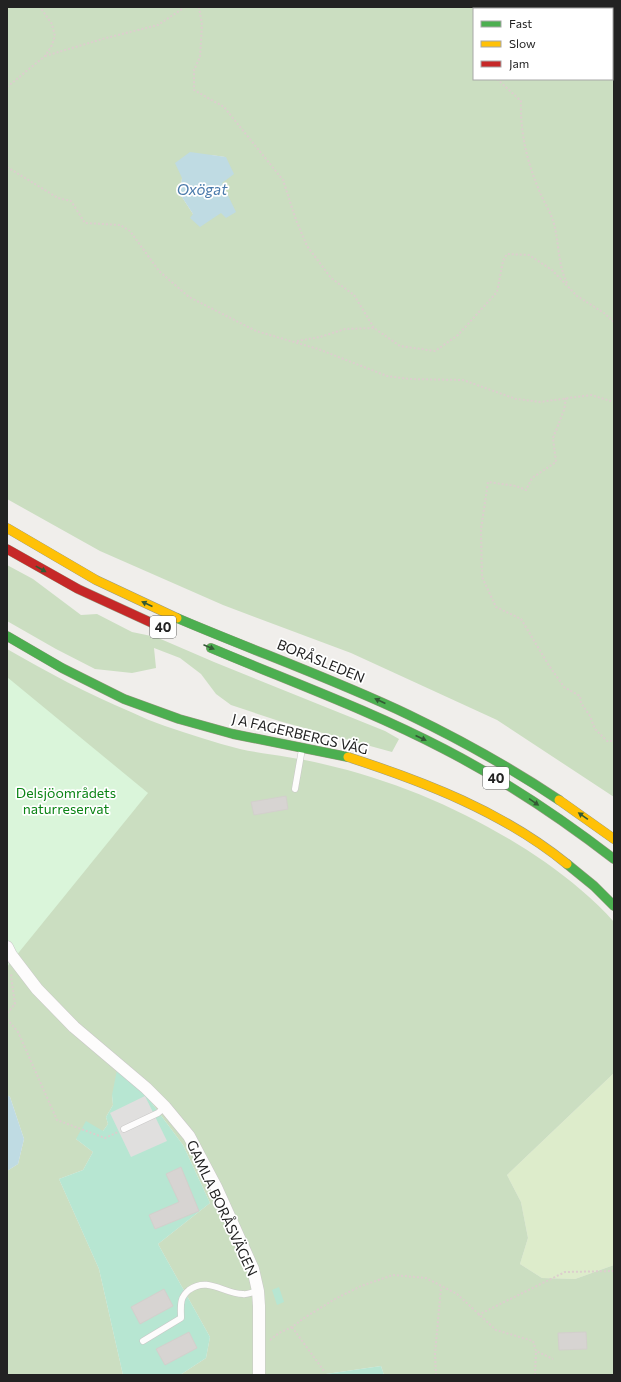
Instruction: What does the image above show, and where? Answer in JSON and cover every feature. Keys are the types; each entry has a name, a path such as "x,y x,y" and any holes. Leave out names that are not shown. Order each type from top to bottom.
{"main road":[{"name":"BORÅSLEDEN","path":"7,528 82,573 126,595 168,614 379,700 441,730 490,756 552,794 614,839"},
{"name":"40","path":"7,549 72,586 163,628"},
{"name":"J A FAGERBERGS VÄG","path":"7,636 62,668 124,698 179,719 233,734 341,755 391,771 457,798 513,827 557,856 594,886 614,906"},
{"name":"40","path":"205,646 324,694 443,749 483,770 530,799 614,859"},
{"path":"490,756 560,790"},
{"path":"600,848 614,863"}],"street":[{"name":"GAMLA BORÅSVÄGEN","path":"7,947 37,989 74,1026 146,1088 165,1107 189,1136 212,1181 253,1270 258,1291 259,1375"}],"lane":[{"path":"295,789 303,747"},
{"path":"124,1129 158,1113 165,1107"},
{"path":"143,1341 181,1318 181,1299 193,1287 198,1285 211,1285 241,1294 258,1291"}],"path":[{"path":"7,87 45,56 51,47 55,36 52,24 40,7"},
{"path":"45,56 106,38 158,25 185,7"},
{"path":"199,7 202,25 200,57 194,70 194,90 224,107 283,180 296,220 307,246 331,278 354,294 374,328 400,346 435,351 458,335 497,292 502,261 508,254 530,255 552,270 577,296 604,313 614,322"},
{"path":"498,80 522,101 521,120 527,157 539,190 554,222 563,275 568,286"},
{"path":"7,167 58,198 71,201 85,223 120,226 130,231 159,271 189,297 256,330 318,349 387,376 409,379 463,380 516,399 540,402 591,395 614,402"},
{"path":"296,342 320,337 345,329 374,328"},
{"path":"566,398 564,410 552,438 556,462 532,478 526,490 516,486 488,482 481,529 482,577 496,607 521,619 548,664 564,687 580,696 581,703 590,716 595,730 607,741 614,741"},
{"path":"7,1013 15,1004 11,976 18,963"},
{"path":"7,1018 18,1032 57,1120 105,1138 124,1129"},
{"path":"478,1315 565,1272 614,1271"},
{"path":"259,1347 335,1299 361,1286 393,1275 426,1278 457,1294 496,1330 533,1341 536,1351 535,1375"},
{"path":"436,1375 435,1354 441,1286"},
{"path":"292,1327 324,1372"},
{"path":"536,1351 553,1359"}],"green space":[{"path":"7,7 614,7 614,797 497,720 351,653 223,605 100,551 7,499","holes":["211,155 225,157 222,183 193,214 180,194 182,178"]},
{"path":"7,565 33,579 81,615 97,614 132,632 156,637 385,731 399,739 392,752 279,721 231,705 216,694 201,674 180,658 154,648 156,668 132,673 95,669 7,621"},
{"path":"7,649 83,690 161,724 240,749 313,762 352,771 382,780 438,802 493,830 545,862 581,890 614,922 614,1073 507,1175 521,1202 528,1238 520,1264 542,1278 575,1279 614,1265 614,1375 384,1375 381,1366 319,1375 180,1375 206,1358 210,1337 158,1244 210,1203 183,1145 145,1094 112,1095 113,1105 106,1117 108,1124 103,1131 76,1139 93,1152 83,1170 59,1179 99,1269 123,1375 7,1375 7,1171 18,1164 24,1139 10,1097 7,1095"},
{"name":"Delsjöområdets naturreservat","path":"7,677 148,793 7,967"},
{"path":"117,1070 145,1094 183,1145 210,1203 158,1244 210,1337 206,1358 180,1375 123,1375 99,1269 59,1179 83,1170 93,1152 76,1139 86,1121 103,1131 108,1124 106,1117 113,1105 112,1095"},
{"path":"614,1073 614,1265 575,1279 542,1278 520,1264 528,1238 521,1202 507,1175"},
{"path":"279,1287 284,1302 277,1305 272,1290"},
{"path":"381,1366 384,1375 319,1375"}],"shaded area":[{"path":"145,1096 167,1141 131,1157 110,1113"}],"water":[{"name":"Oxögat","path":"190,152 226,157 234,174 222,183 236,212 226,218 221,213 200,227 190,218 193,214 180,194 182,178 175,163"},
{"path":"7,1095 10,1097 24,1139 18,1164 7,1171"}],"building":[{"path":"286,796 288,809 254,815 251,802"},
{"path":"181,1167 199,1211 155,1229 149,1215 179,1202 166,1174"},
{"path":"164,1289 173,1306 140,1324 131,1307"},
{"path":"189,1332 197,1348 165,1365 156,1349"},
{"path":"586,1332 587,1349 559,1350 558,1333"}],"traffic: fast":[{"path":"177,618 352,689 409,715 486,755 559,800"},
{"path":"7,636 62,668 124,699 179,719 233,734 348,757"},
{"path":"211,648 387,721 444,749 532,800 614,859"},
{"path":"567,864 594,886 614,906"}],"traffic: slow":[{"path":"7,528 96,580 177,618"},
{"path":"348,757 406,777 462,800 517,829 542,845 567,864"},
{"path":"559,800 614,839"}],"traffic: jam":[{"path":"7,549 78,589 152,623"}]}
